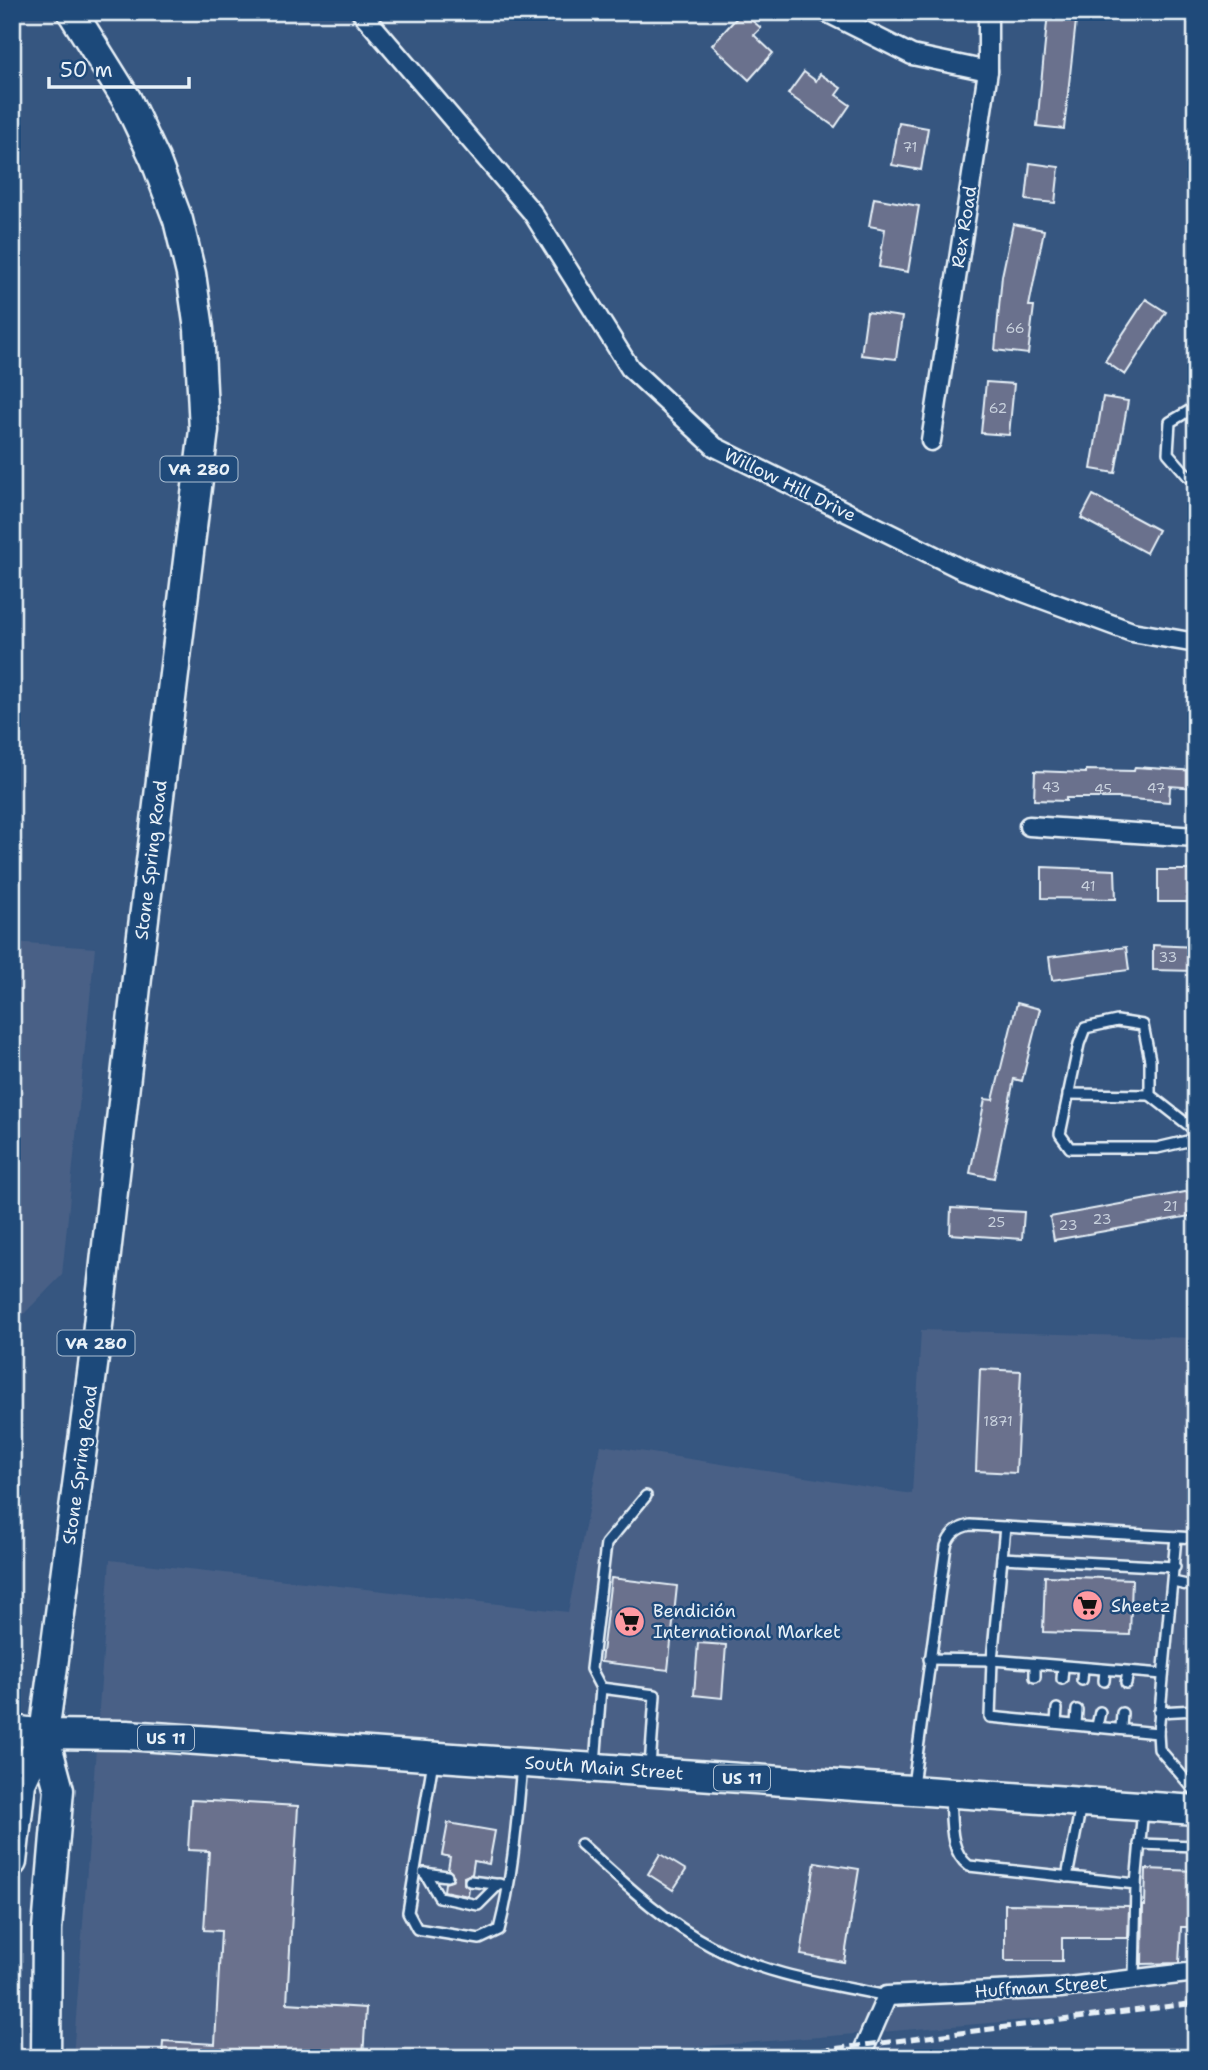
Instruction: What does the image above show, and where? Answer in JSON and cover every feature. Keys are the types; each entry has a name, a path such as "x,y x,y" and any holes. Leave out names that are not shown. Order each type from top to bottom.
{"main road":[{"name":"Stone Spring Road","path":"12,1862 21,1783 44,1734 96,1343 143,925 204,430 199,328 191,274 178,220 156,159 127,100 72,12"},
{"name":"South Main Street","path":"12,1730 44,1734 127,1735 1196,1810"},
{"name":"Stone Spring Road","path":"44,1734 59,1790 47,1928 46,2058"}],"street":[{"name":"Willow Hill Drive","path":"361,12 532,212 630,368 715,447 961,569 1132,632 1196,643"},
{"path":"826,12 912,55 988,71"},
{"name":"Rex Road","path":"931,441 988,71 988,12"},
{"path":"1029,826 1196,837"},
{"name":"Huffman Street","path":"887,1996 1060,1988 1196,1972"},
{"path":"860,2058 887,1996"}],"lane":[{"path":"1196,409 1170,422 1168,453 1188,476 1196,476"},
{"path":"1150,1094 1150,1060 1143,1025 1117,1021 1085,1028 1079,1044 1060,1134 1070,1148 1157,1148 1196,1139"},
{"path":"1068,1094 1150,1094 1196,1132"},
{"path":"595,1768 601,1688 591,1669 606,1544 646,1496"},
{"path":"912,1791 948,1540 956,1530 968,1525 1196,1538"},
{"path":"1005,1527 992,1660 990,1717 1157,1733"},
{"path":"1176,1537 1157,1733 1159,1749 1196,1792"},
{"path":"1002,1558 1175,1567"},
{"path":"1173,1582 1196,1587"},
{"path":"929,1659 992,1660 1163,1674"},
{"path":"1035,1664 1035,1677"},
{"path":"1062,1679 1063,1667"},
{"path":"1082,1680 1083,1668"},
{"path":"1104,1681 1105,1670"},
{"path":"1126,1683 1128,1672"},
{"path":"601,1688 655,1695 650,1772"},
{"path":"1030,1720 1031,1708"},
{"path":"1056,1723 1057,1709"},
{"path":"1076,1724 1077,1710"},
{"path":"1160,1712 1196,1710"},
{"path":"1097,1726 1100,1712"},
{"path":"1121,1728 1122,1713"},
{"path":"434,1756 408,1912 417,1929 480,1939 499,1930 523,1762"},
{"path":"950,1794 954,1846 958,1858 969,1866 1136,1884"},
{"path":"1067,1877 1081,1803"},
{"path":"1134,1979 1136,1884 1143,1808"},
{"path":"581,1844 644,1900 710,1946 742,1960 799,1977 887,1996"},
{"path":"1139,1844 1196,1846"},
{"path":"415,1871 447,1876"},
{"path":"425,1873 439,1897 478,1905 504,1885"},
{"path":"470,1881 504,1885"}],"shaded area":[{"path":"12,942 95,948 62,1275 12,1326"},
{"path":"921,1330 1196,1338 1196,2006 673,2049 634,2058 73,2058 110,1560 568,1612 601,1445 912,1494"},
{"path":"1196,2048 1196,2058 1049,2058"}],"building":[{"path":"742,12 761,28 754,35 773,53 749,80 712,45"},
{"path":"1048,12 1077,12 1064,129 1037,126"},
{"path":"804,72 816,81 820,74 841,88 836,95 850,105 835,127 788,94"},
{"path":"899,123 928,128 921,170 892,165"},
{"path":"1030,163 1059,167 1055,203 1026,200"},
{"path":"874,198 919,206 908,272 879,267 885,229 869,226"},
{"path":"1013,224 1044,230 1029,306 1034,306 1028,354 995,350 1002,276"},
{"path":"1146,299 1166,312 1125,375 1105,361"},
{"path":"867,312 902,317 896,359 861,355"},
{"path":"986,382 1014,384 1009,435 981,433"},
{"path":"1103,397 1128,401 1115,473 1091,469"},
{"path":"1093,495 1158,530 1146,553 1081,518"},
{"path":"1135,767 1196,771 1196,788 1170,786 1169,802 1119,798 1034,800 1035,771 1086,773 1086,770 1134,771"},
{"path":"1042,867 1115,870 1116,899 1042,898"},
{"path":"1158,870 1191,870 1191,902 1158,902"},
{"path":"1153,945 1196,947 1196,971 1153,970"},
{"path":"1126,947 1129,970 1052,980 1049,957"},
{"path":"1017,1003 1040,1009 1022,1081 1014,1079 994,1178 970,1173 985,1099 993,1100"},
{"path":"1196,1190 1196,1215 1054,1240 1050,1217"},
{"path":"951,1208 1024,1212 1022,1239 950,1234"},
{"path":"980,1369 1021,1371 1016,1473 976,1471"},
{"name":"Sheetz","path":"1045,1576 1132,1579 1130,1635 1043,1632"},
{"path":"611,1578 677,1586 668,1670 601,1662"},
{"path":"698,1643 726,1645 722,1698 694,1695"},
{"path":"191,1800 298,1806 287,2003 366,2008 363,2058 162,2058 163,2041 215,2044 221,1931 204,1930 209,1851 188,1850"},
{"path":"448,1823 495,1831 489,1864 474,1861 472,1874 464,1877 464,1884 469,1888 468,1896 444,1891 445,1883 452,1881 454,1876 448,1869 450,1857 442,1855"},
{"path":"660,1854 686,1870 673,1890 648,1874"},
{"path":"815,1862 859,1869 844,1962 801,1955"},
{"path":"1146,1869 1196,1871 1196,1927 1181,1927 1179,1963 1142,1964"},
{"path":"1005,1904 1129,1906 1128,1938 1062,1938 1062,1961 1005,1961"}],"railway":[{"path":"762,2058 1196,2003"}],"place":[{"name":"Sheetz","path":"1088,1606"},
{"name":"Bendición International Market","path":"630,1621"}]}
